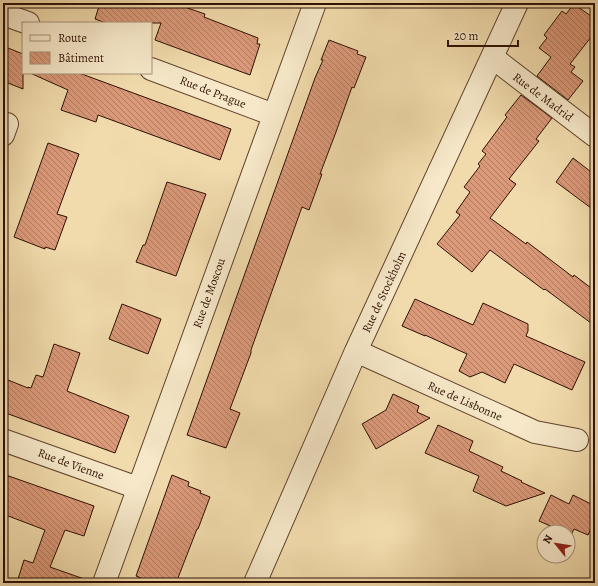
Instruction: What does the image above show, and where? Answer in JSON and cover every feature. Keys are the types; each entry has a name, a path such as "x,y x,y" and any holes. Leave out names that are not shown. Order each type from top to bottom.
{"street":[{"name":"Rue de Moscou","path":"104,583 315,3"},
{"name":"Rue de Stockholm","path":"255,583 356,352 517,3"},
{"path":"3,14 25,22"},
{"name":"Rue de Madrid","path":"492,57 595,136"},
{"name":"Rue de Prague","path":"152,69 274,115"},
{"name":"Rue de Lisbonne","path":"356,352 535,432 577,440"},
{"name":"Rue de Vienne","path":"3,440 138,488"}],"building":[{"path":"100,3 173,3 205,14 204,17 258,38 257,44 260,44 250,75 155,40 161,23 103,22 95,19"},
{"path":"574,4 595,19 595,32 570,64 575,67 571,72 583,81 568,100 537,76 551,57 539,48 547,38 544,35 562,11 566,14"},
{"path":"329,40 358,51 357,54 366,57 354,88 352,87 320,174 322,174 309,210 302,207 230,409 240,413 226,448 187,435"},
{"path":"3,46 22,54 23,89 3,81"},
{"path":"32,74 82,74 231,129 220,160 98,115 96,122 61,110 68,90"},
{"path":"521,95 552,118 536,139 539,141 509,179 516,184 490,218 526,244 527,242 573,277 574,275 595,291 595,326 490,250 472,272 437,244 460,215 456,212 470,192 464,187 480,166 478,164 486,154 482,151 507,117 505,115"},
{"path":"48,143 79,154 57,214 67,217 55,250 45,247 45,249 14,237"},
{"path":"573,158 595,175 595,211 556,182"},
{"path":"167,182 206,194 176,276 136,262 143,245 145,245"},
{"path":"415,299 473,325 483,303 528,324 526,336 585,362 572,390 514,364 505,383 482,372 470,377 459,371 467,354 402,326"},
{"path":"122,304 161,319 148,354 109,339"},
{"path":"54,344 80,353 67,391 129,416 115,453 3,412 3,378 31,388 36,375 43,377"},
{"path":"393,394 419,406 417,412 430,418 376,449 362,424 386,410"},
{"path":"438,425 473,441 469,451 503,467 501,471 545,493 506,506 473,491 479,476 425,453"},
{"path":"3,474 94,506 84,536 65,530 50,567 87,580 86,583 26,583 18,579 24,560 33,563 45,530 3,514"},
{"path":"172,475 189,482 188,486 201,491 200,493 210,497 176,583 142,583 143,579 136,576"},
{"path":"551,495 569,504 573,495 595,506 595,520 588,535 576,530 576,524 546,524 539,521"}]}
